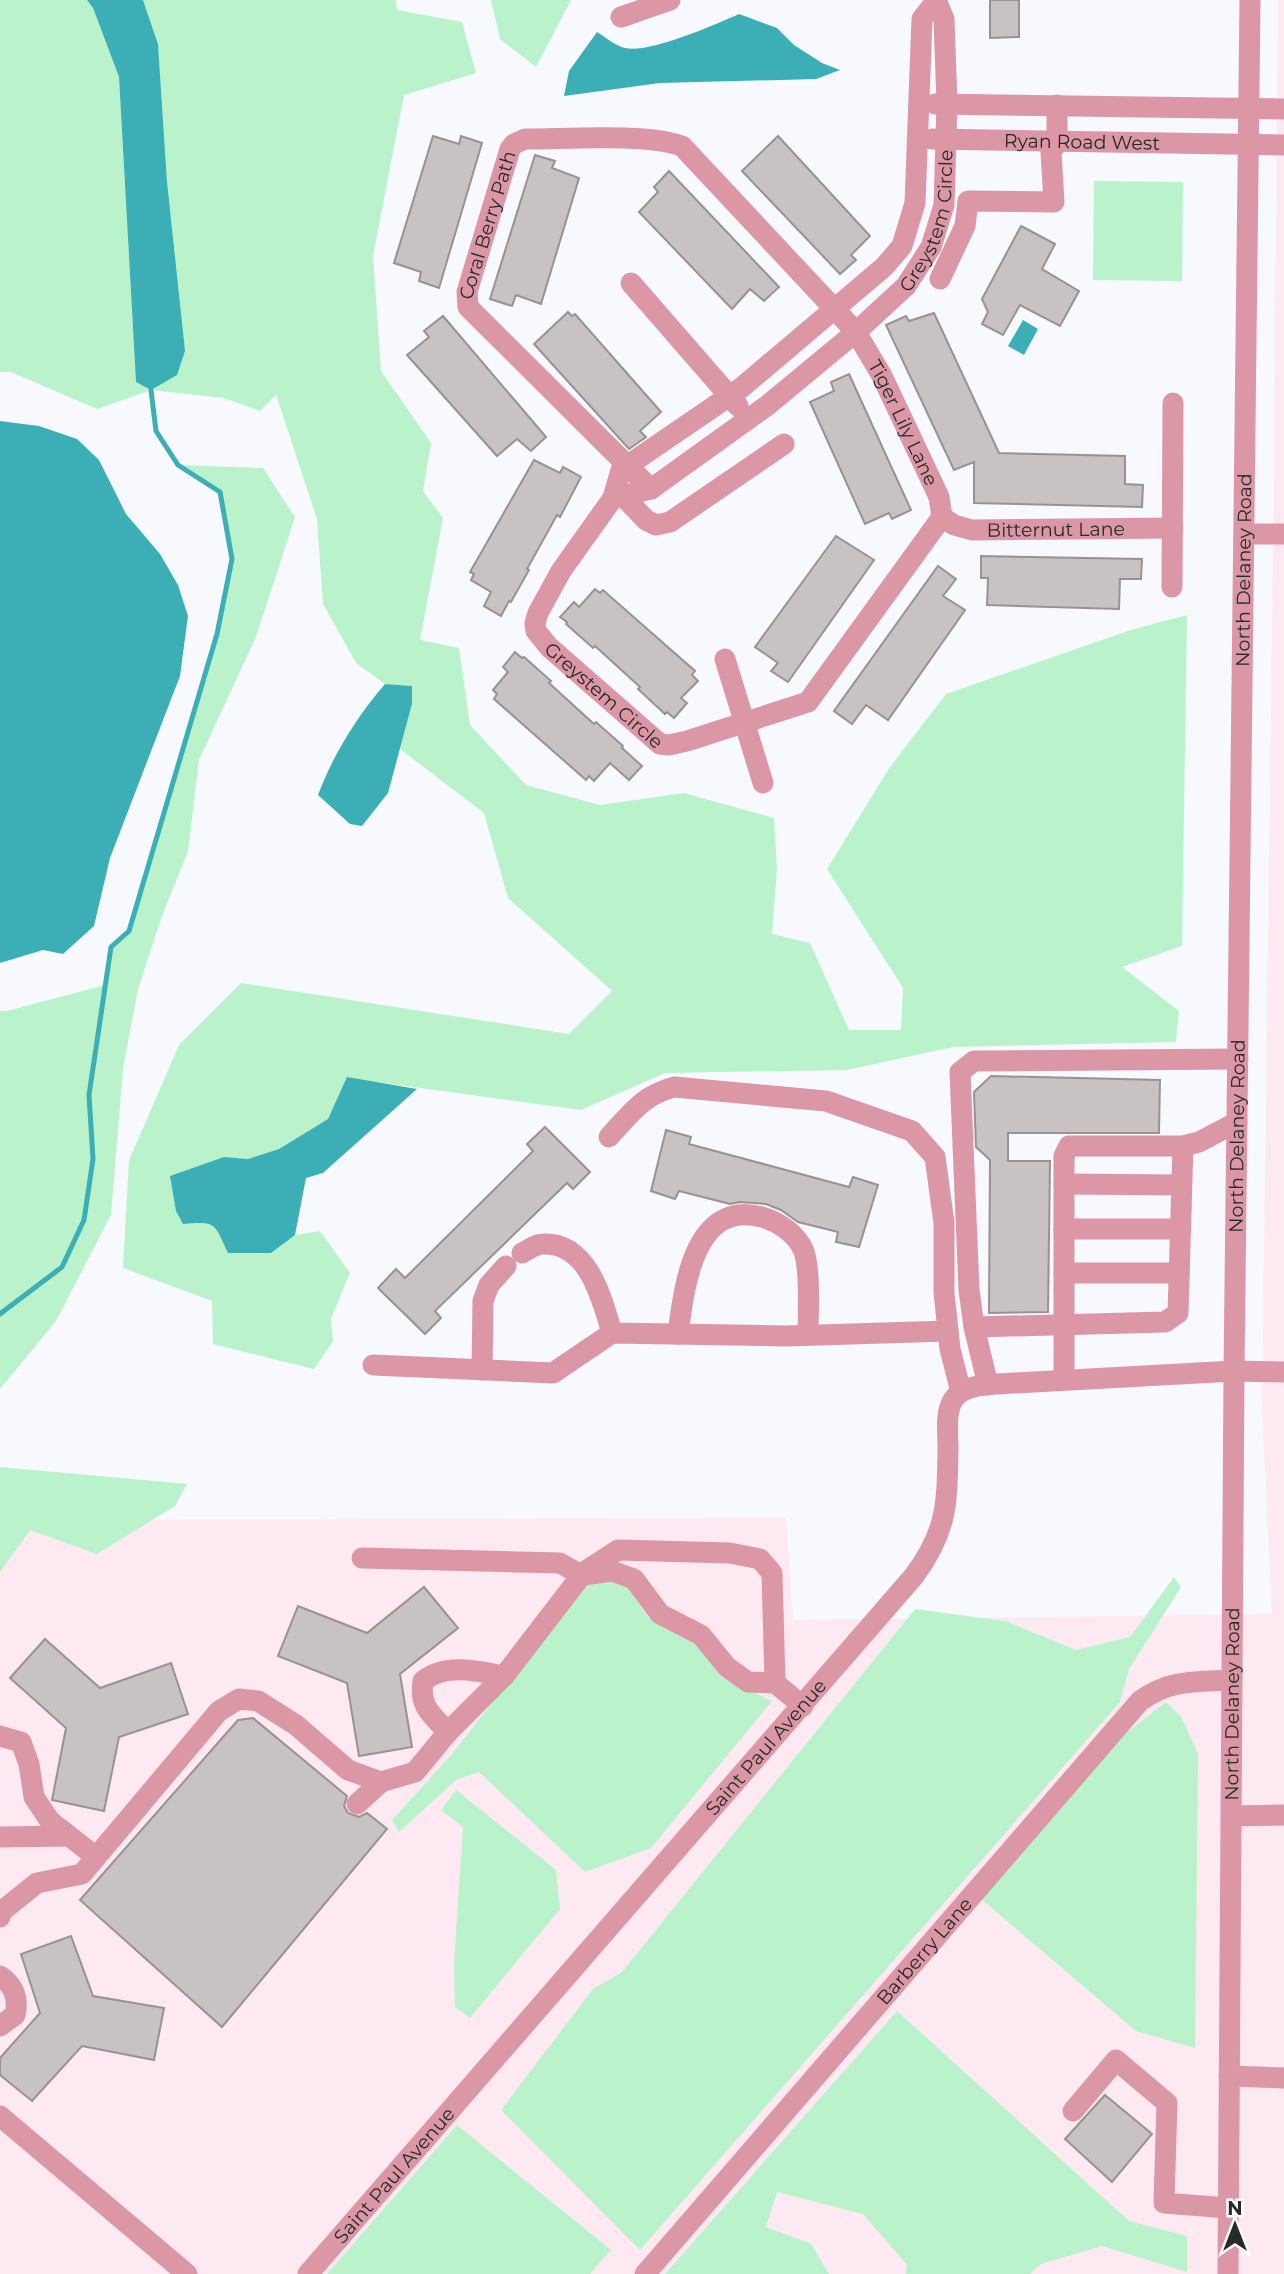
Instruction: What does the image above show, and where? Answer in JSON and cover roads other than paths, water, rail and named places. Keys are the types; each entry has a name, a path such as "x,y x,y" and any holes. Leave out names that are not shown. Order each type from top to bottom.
{"street":[{"path":"621,17 670,0"},
{"name":"Greystem Circle","path":"936,0 922,19 915,203 902,246 884,267 731,396 621,470 618,497 561,571 538,613 536,631 549,647 660,744 687,741 808,702 942,517"},
{"name":"Greystem Circle","path":"618,497 651,489 747,419 856,332 906,286 931,247 944,205 947,104 944,19 936,0"},
{"name":"North Delaney Road","path":"1228,2274 1234,1371 1250,0"},
{"name":"Ryan Road West","path":"919,103 1284,109"},
{"path":"940,279 965,226 968,201 1054,202 1051,152 1057,142 1056,105"},
{"name":"Coral Berry Path","path":"651,489 468,307 467,292 510,149 514,144 525,139 628,139 671,141 682,146 856,332"},
{"name":"Ryan Road West","path":"919,139 1284,145"},
{"path":"915,203 944,205"},
{"path":"631,283 731,396 747,419"},
{"name":"Tiger Lily Lane","path":"856,332 882,376 939,497 942,517"},
{"path":"1172,587 1173,402"},
{"path":"618,497 656,525 670,522 784,444"},
{"name":"Bitternut Lane","path":"942,517 954,525 972,530 1173,528"},
{"path":"1245,534 1284,534"},
{"path":"724,659 763,783"},
{"path":"988,1385 974,1327 969,1290 960,1072 974,1061 1238,1059"},
{"path":"609,1137 639,1104 654,1093 674,1087 826,1101 912,1131 935,1157 944,1223 944,1293 948,1331 961,1391 988,1385 1064,1380 1234,1371 1284,1372"},
{"path":"1064,1380 1064,1156 1069,1146 1183,1146 1199,1142 1237,1122"},
{"path":"974,1327 1165,1322 1178,1313 1183,1146"},
{"path":"1064,1184 1181,1185"},
{"path":"678,1334 684,1288 703,1238 716,1223 749,1214 771,1220 793,1233 804,1251 808,1335"},
{"path":"1064,1229 1180,1229"},
{"path":"482,1370 483,1301 489,1285 514,1260 540,1244 566,1248 587,1269 601,1294 612,1333"},
{"path":"1064,1273 1179,1273"},
{"path":"373,1365 553,1373 612,1333 808,1335 948,1331"},
{"name":"Saint Paul Avenue","path":"308,2274 914,1576 941,1532 947,1491 948,1416 952,1401 961,1391"},
{"path":"357,1804 381,1782 415,1772 448,1732 504,1676 581,1575 618,1550 730,1553 760,1559 772,1573 775,1683"},
{"path":"362,1558 559,1563 581,1575 612,1571 634,1578 660,1614 701,1635 727,1667 748,1682 775,1683 803,1706"},
{"path":"448,1732 424,1706 421,1693 423,1681 434,1672 448,1669 504,1676"},
{"name":"Barberry Lane","path":"645,2274 1140,1701 1155,1690 1173,1683 1232,1680"},
{"path":"0,1917 2,1911 37,1883 82,1874 219,1711 239,1699 258,1701 296,1725 348,1770 381,1782"},
{"path":"0,1736 21,1742 29,1765 34,1797 50,1821 96,1857"},
{"path":"1231,1816 1284,1815"},
{"path":"0,1837 68,1836"},
{"path":"0,1976 7,1980 18,2006 15,2015 0,2026"},
{"path":"1073,2111 1116,2060 1167,2103 1164,2203 1228,2208"},
{"path":"1229,2076 1284,2078"},
{"path":"0,2116 187,2274"}],"water":[{"path":"87,0 143,0 158,44 167,182 185,351 177,375 151,390 136,382 119,77 93,8"},
{"path":"739,14 777,28 794,45 822,63 840,70 816,79 660,83 564,96 569,71 597,32 622,47 636,49 665,43"},
{"path":"1023,320 1038,329 1024,355 1008,346"},
{"path":"0,421 39,426 77,439 99,460 126,514 160,554 178,585 188,616 180,676 110,858 94,926 63,954 43,950 0,963"},
{"path":"385,684 412,686 412,704 388,793 362,826 350,824 318,795 347,736"},
{"path":"347,1077 417,1089 323,1173 306,1178 295,1235 271,1253 228,1253 213,1226 202,1223 183,1224 176,1211 170,1176 224,1157 248,1159 279,1149 328,1119"}],"waterway":[{"path":"0,1314 62,1267 84,1220 93,1159 89,1095 111,947 129,931 217,634 232,559 220,492 178,465 156,431 151,390"}]}
